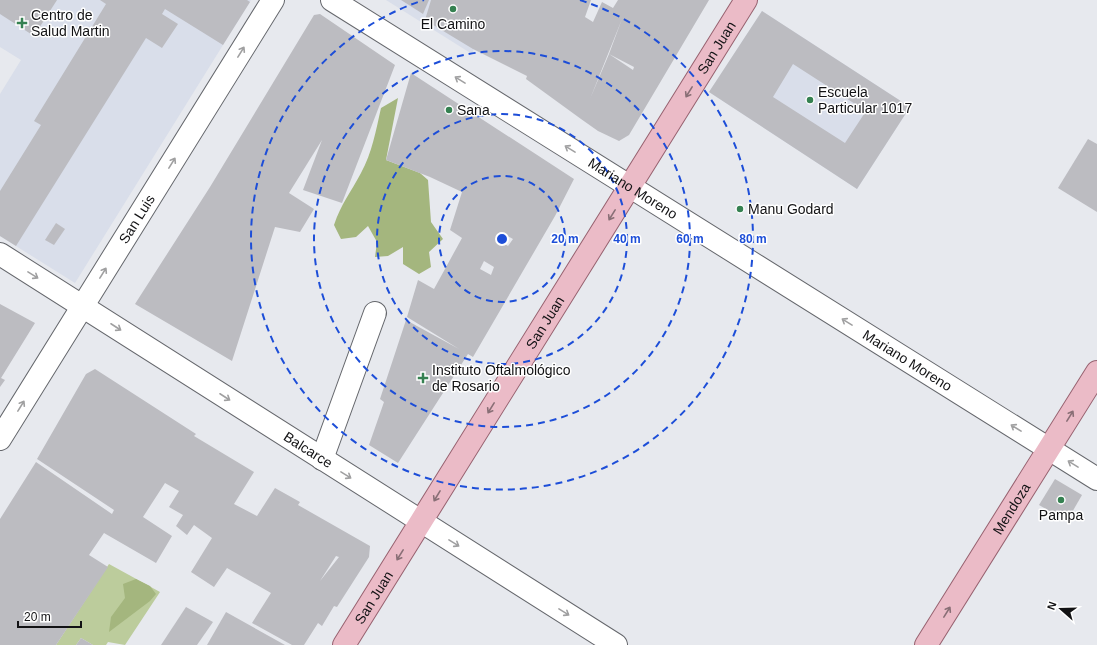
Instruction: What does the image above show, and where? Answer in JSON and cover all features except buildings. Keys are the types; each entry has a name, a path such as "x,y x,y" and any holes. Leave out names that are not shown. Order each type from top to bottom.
{"main road":[{"name":"San Juan","path":"344,645 746,0"},
{"name":"Mendoza","path":"926,645 1097,372"}],"street":[{"name":"San Luis","path":"0,439 273,0"},
{"name":"Mariano Moreno","path":"332,0 1097,479"},
{"name":"Balcarce","path":"0,254 322,460 616,645"},
{"path":"322,460 375,313"}],"shaded area":[{"path":"0,0 251,0 75,283 0,236 0,94 21,60 0,47"},
{"path":"386,0 490,0 472,54"},
{"name":"Escuela Particular 1017","path":"762,11 910,107 857,189 709,92"}],"green space":[{"path":"398,98 386,160 420,173 428,180 431,222 443,239 429,252 431,267 419,274 403,264 403,247 388,256 375,257 377,242 368,226 356,237 341,239 334,225 346,198 368,158 381,108"},
{"path":"109,564 160,592 125,645 108,642 106,645 93,645 81,638 76,645 56,645"},
{"path":"136,579 150,586 156,594 150,601 109,632 111,617 125,598 123,584"}],"place":[{"name":"El Camino","path":"453,9"},
{"name":"Centro de Salud Martin","path":"22,23"},
{"name":"Escuela Particular 1017","path":"810,100"},
{"name":"Sana","path":"449,110"},
{"name":"Manu Godard","path":"740,209"},
{"name":"Instituto Oftalmológico de Rosario","path":"423,378"},
{"name":"Pampa","path":"1061,500"}]}
